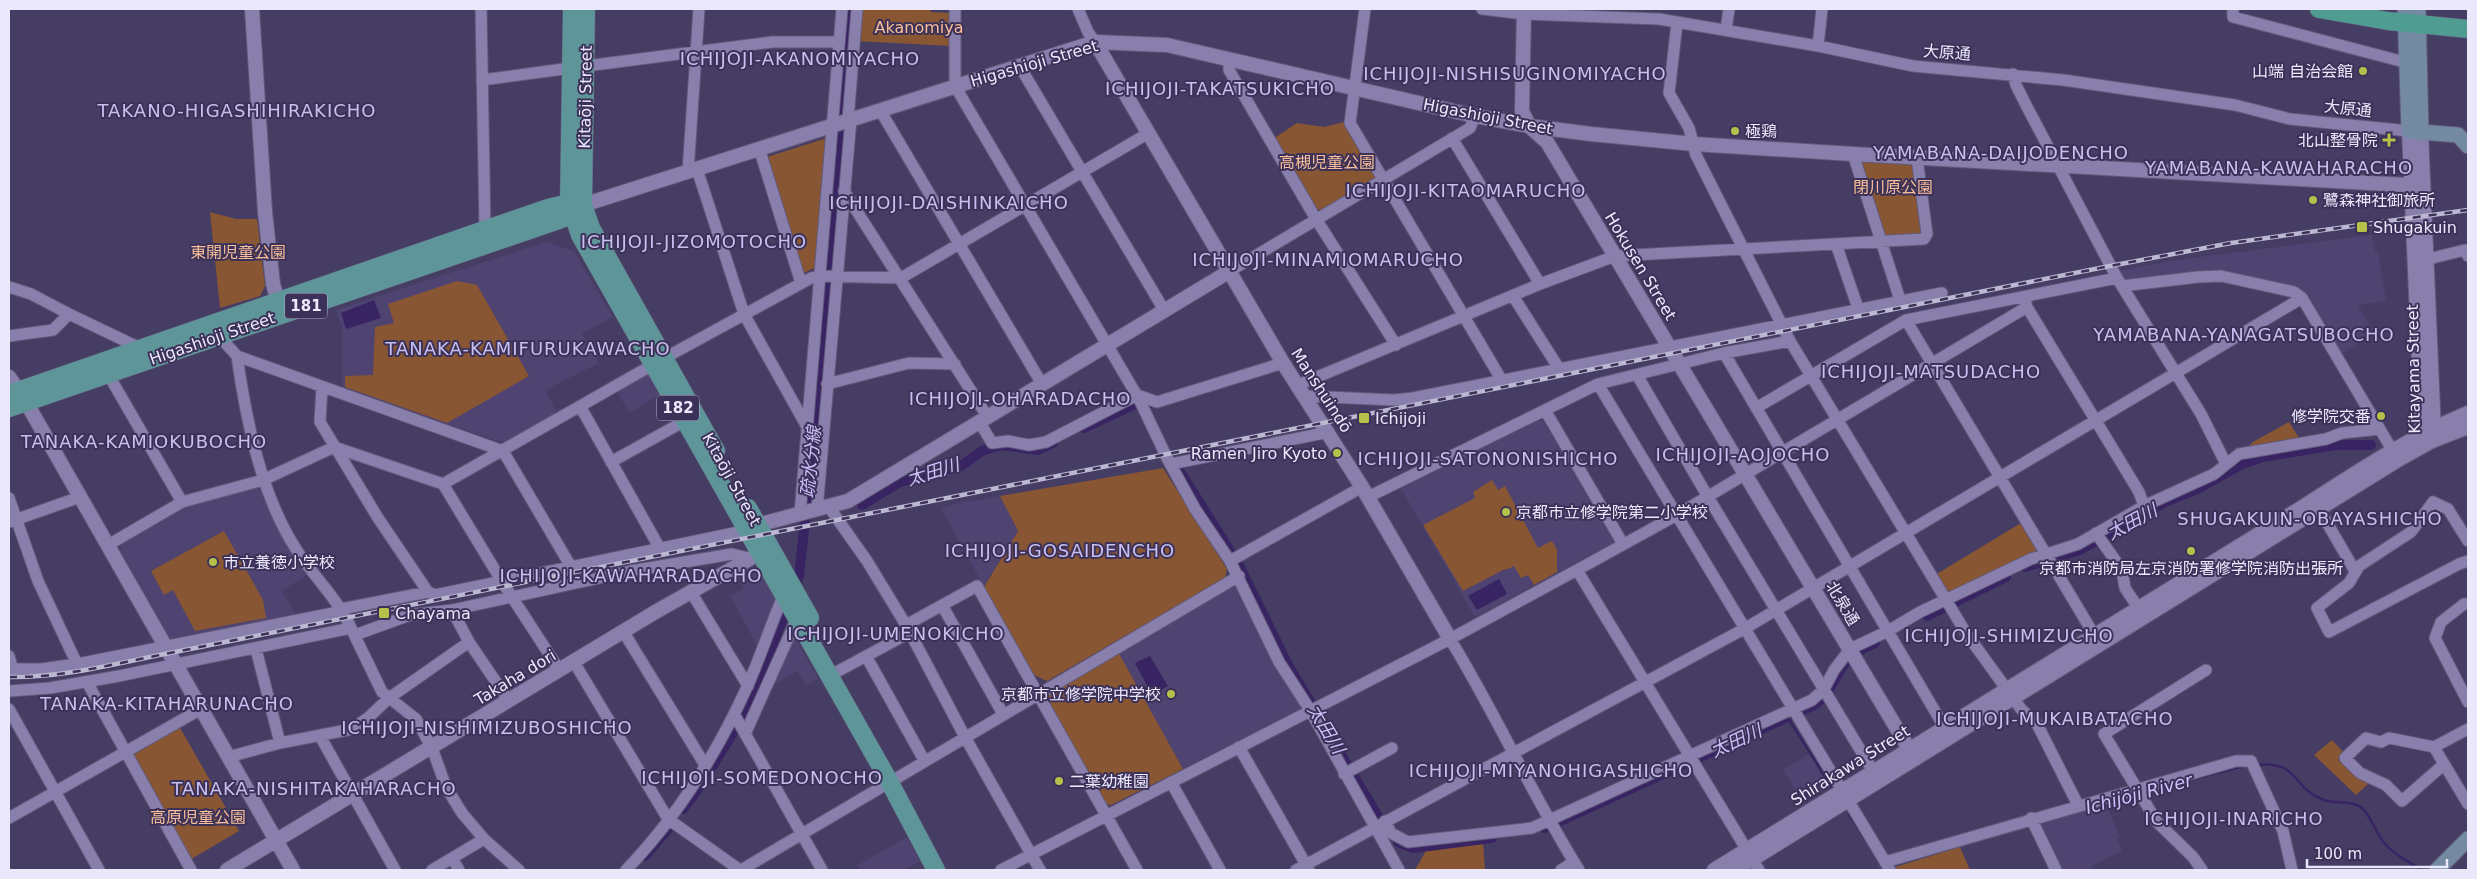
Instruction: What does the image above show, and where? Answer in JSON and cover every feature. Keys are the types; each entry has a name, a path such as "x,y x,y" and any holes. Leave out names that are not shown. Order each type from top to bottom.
{"highway":[{"path":"2319,9 2412,16 2466,28"}],"main road":[{"path":"572,9 578,67"},
{"name":"Kitaōji Street","path":"586,9 578,67 575,208 591,228 659,361 752,526 759,552 792,599 894,778 950,870"},
{"name":"Kitayama Street","path":"2412,16 2408,63 2415,131"},
{"name":"Kitayama Street","path":"2412,16 2415,131"},
{"path":"2415,131 2465,139"},
{"name":"Higashioji Street","path":"16,391 108,374 217,330 575,208"},
{"name":"Higashioji Street","path":"280,308 485,229 575,208"},
{"name":"Higashioji Street","path":"9,408 16,391 140,348 217,330"},
{"name":"Kitaōji Street","path":"894,778 936,870"},
{"path":"2437,870 2468,839"}],"street":[{"path":"252,9 265,212 272,284 280,308"},
{"path":"482,9 485,229"},
{"path":"699,9 693,170 744,314 806,425"},
{"path":"813,511 827,384 844,191 839,42 842,9"},
{"path":"857,9 821,276 806,425 813,511 868,561 1040,870"},
{"path":"955,9 955,86 1140,401 1175,463 1195,509 1233,559 1279,662 1314,708 1380,824 1399,870"},
{"name":"Manshuindō","path":"1078,9 1088,32 1147,134 1283,363 1329,432 1472,674 1550,825 1577,866"},
{"path":"1365,9 1353,88 1350,123 1501,379"},
{"name":"大原通","path":"1482,9 1569,12 1659,19 1818,46 1913,66 2013,74 2235,106 2290,119 2415,131"},
{"path":"1726,30 1729,9"},
{"path":"1818,46 1822,9"},
{"path":"2233,9 2233,17 2408,63"},
{"path":"1524,11 1522,111 1529,126"},
{"path":"1677,23 1669,93 1689,128 1696,155 1790,341 1966,633 2010,694 2037,724 2078,805"},
{"path":"482,80 772,42 839,42"},
{"name":"Higashioji Street","path":"575,208 1095,42 1167,45 1475,116 1529,126 1694,144 2059,166 2154,169 2417,186"},
{"path":"1229,59 1229,70 1316,219 1396,345"},
{"path":"1019,65 1164,310"},
{"path":"2013,74 2019,91 2119,282 2201,414 2226,464"},
{"path":"880,110 1042,384"},
{"path":"322,387 320,422 334,447 428,592 435,595 658,547 734,533 752,526 848,501 1106,344 1470,128 1475,116"},
{"name":"Hokusen Street","path":"1529,126 1547,142 1746,474"},
{"name":"Kitayama Street","path":"2415,131 2427,437"},
{"path":"443,484 659,361 801,283 821,276 901,278 1147,134"},
{"path":"1452,138 1540,284"},
{"path":"759,148 801,283"},
{"path":"1853,154 1901,302"},
{"path":"1302,391 1396,345 1540,284 1615,256 1924,239 1928,234 1917,158"},
{"path":"844,191 955,364 983,418 992,444 1008,442 1029,445 1046,442 1140,401 1157,402 1283,363"},
{"path":"1836,244 1858,308"},
{"path":"2421,260 2465,250 2468,256"},
{"name":"Kitayama Street","path":"2421,260 2435,427 2427,437"},
{"path":"1756,408 1906,320 2026,302 2119,282 2221,276 2286,290 2302,298 2395,454"},
{"path":"9,287 31,294 140,348"},
{"path":"1302,391 1403,399 1942,293"},
{"path":"1514,296 1558,368"},
{"path":"1239,747 1304,868 1380,824 1744,629 2302,298"},
{"path":"1001,870 1450,639 1675,516 1932,364 2026,302"},
{"path":"2026,302 2138,492 2144,506"},
{"path":"9,336 53,330 69,314"},
{"path":"1906,320 2098,640"},
{"path":"217,330 237,356 262,480 296,549 341,609 382,692 416,719 432,748 446,787 462,813 484,839 519,870"},
{"path":"1233,559 1365,492 1598,384 1680,366 1724,353 1790,341"},
{"path":"1724,353 1948,732"},
{"path":"237,356 503,451 570,566"},
{"path":"827,384 909,363 955,364"},
{"path":"108,374 182,502"},
{"path":"1637,375 1873,771"},
{"path":"1598,384 1793,713 1887,866 2031,818 2236,761 2251,761 2283,831 2292,870"},
{"path":"16,391 108,545 293,870"},
{"path":"580,406 658,547"},
{"path":"1545,410 1623,544"},
{"path":"2435,427 2468,413"},
{"path":"611,462 691,418"},
{"name":"Shirakawa Street","path":"1735,870 1753,860 1844,796 2395,454 2427,437 2468,427"},
{"path":"1380,824 1391,833 1408,842 1550,825 1793,713 1826,693 1834,670 1852,653 1920,612 1949,604 2046,553 2078,544 2144,506 2214,474 2239,454 2326,439 2342,433 2380,429"},
{"path":"1175,463 1329,432"},
{"path":"108,545 182,502 262,480 334,447 443,484 501,580 560,670"},
{"name":"Shirakawa Street","path":"2141,613 2319,508 2395,454"},
{"name":"北泉通","path":"1746,474 1912,754"},
{"path":"13,521 80,497"},
{"path":"9,498 13,521 76,664"},
{"path":"2468,541 2448,509 2432,502 2411,532 2360,566 2349,583 2317,608 2329,632 2459,564 2468,562"},
{"path":"2319,508 2355,571"},
{"path":"2096,533 2122,570 2125,588 2141,613"},
{"path":"9,691 87,682 353,631 410,615 452,610 632,572 732,554 759,552"},
{"name":"Takaha dori","path":"227,870 623,631 759,552"},
{"path":"1577,570 1753,860"},
{"path":"574,662 671,821 741,870 1039,692 1239,576"},
{"path":"834,673 866,656 942,605 977,586 1039,692 1137,870"},
{"path":"9,656 11,670 41,669 76,664 333,613 341,609 428,592"},
{"path":"691,592 748,686"},
{"path":"792,599 748,686 739,723 822,870"},
{"path":"626,870 671,821 705,765 739,723 792,599"},
{"path":"2468,604 2464,604 2441,622 2435,638 2468,702"},
{"path":"942,605 1003,714"},
{"path":"452,610 469,642 508,701"},
{"path":"623,631 705,765"},
{"path":"228,757 280,743 352,729 369,718 389,698 469,642"},
{"path":"256,649 280,743"},
{"path":"866,656 924,760"},
{"path":"2198,869 2193,857 2157,822 2104,734 2206,670"},
{"path":"87,682 191,870"},
{"path":"9,709 99,870"},
{"path":"9,818 201,709"},
{"path":"2444,765 2402,801 2386,785 2360,773 2345,758 2366,738 2381,742 2389,738 2434,747 2468,729"},
{"path":"320,736 395,870"},
{"path":"2434,747 2468,804"},
{"path":"1349,771 1392,748"},
{"name":"Shirakawa Street","path":"1844,796 1873,771 1912,754"},
{"path":"1171,782 1220,870"},
{"path":"2031,818 2056,870"},
{"path":"432,870 484,839"},
{"path":"452,858 459,870"},
{"name":"Shirakawa Street","path":"1714,870 1753,860"},
{"path":"1561,870 1577,866"}],"shaded area":[{"path":"2372,235 2375,251 2378,251 2386,301 2358,305 2374,333 2342,354 2303,293 2215,272 2184,272 2126,280 2118,271 2177,260"},
{"path":"546,242 574,251 613,317 582,334 599,363 545,390 557,413 503,443 342,388 342,327 336,310"},
{"path":"374,300 381,318 346,329 341,313"},
{"path":"648,372 661,394 629,413 617,391"},
{"name":"京都市立修学院第二小学校","path":"1539,419 1544,423 1614,538 1612,543 1475,617 1399,485"},
{"name":"市立養徳小学校","path":"256,487 263,492 286,543 308,574 282,591 298,618 176,640 170,638 120,550 121,544 184,508"},
{"path":"1000,496 1018,531 984,587 941,508 958,503"},
{"path":"749,566 758,567 775,599 757,645 730,596 744,588 736,574"},
{"path":"1499,579 1507,594 1477,610 1468,596"},
{"name":"京都市立修学院中学校","path":"1235,583 1301,704 1300,709 1111,805 1105,804 1046,696"},
{"path":"792,633 818,678 806,686 797,671 770,687"},
{"path":"1150,656 1168,686 1152,695 1135,663"},
{"path":"1809,754 1829,786 1804,802 1783,770"},
{"path":"2106,804 2120,837 2117,838 2122,851 2091,866 2092,870 2061,870 2038,823"},
{"path":"907,837 920,861 904,870 861,870 857,865"}],"green space":[{"name":"Akanomiya","path":"859,9 930,9 931,12 950,13 950,46 856,41"},
{"name":"高槻児童公園","path":"1344,122 1377,177 1322,210 1314,208 1273,139 1297,123 1324,127"},
{"path":"827,138 816,267 802,274 767,157"},
{"name":"閉川原公園","path":"1863,160 1911,162 1915,166 1922,232 1920,234 1887,236 1881,231 1859,163"},
{"name":"東開児童公園","path":"210,212 236,219 257,219 265,286 260,296 220,308"},
{"path":"457,281 477,285 529,376 447,423 345,387 345,376 373,375 375,327 394,323 388,304"},
{"path":"2289,422 2299,438 2249,446 2253,442"},
{"path":"1163,468 1227,569 1225,578 1047,681 1034,675 984,587 1018,531 1000,496"},
{"path":"1492,480 1498,490 1505,486 1538,548 1552,541 1557,550 1557,572 1534,585 1528,575 1521,578 1514,566 1463,591 1423,525 1475,498 1473,492"},
{"path":"2021,523 2038,553 1948,597 1935,575"},
{"path":"224,531 263,600 266,618 195,631 173,590 164,595 151,571"},
{"path":"1117,650 1183,769 1111,805 1105,804 1046,696"},
{"name":"高原児童公園","path":"179,726 239,831 188,861 130,756"},
{"path":"2332,740 2344,753 2338,760 2359,779 2369,783 2356,795 2314,755"},
{"path":"1483,843 1485,870 1415,870 1427,849"},
{"path":"1960,847 1970,870 1893,870 1892,868"}],"waterway":[{"name":"疏水分線","path":"683,809 701,785 731,736 764,668 799,576 812,457 849,9"},
{"name":"太田川","path":"1084,428 1135,404 1147,406"},
{"name":"太田川","path":"862,505 900,482 961,466 982,451 1001,445 1038,450 1053,443"},
{"name":"太田川","path":"2026,567 2080,550 2167,501 2200,488 2240,465 2263,457 2336,445 2371,445"},
{"name":"太田川","path":"1179,470 1240,567 1287,663 1386,830"},
{"name":"太田川","path":"1927,616 2006,577"},
{"name":"太田川","path":"1545,828 1812,706 1827,692 1848,660 1859,651 1875,643"},
{"path":"1788,718 1831,786"},
{"name":"Ichijōji River","path":"2256,765 2281,767 2294,776 2314,795 2324,800 2354,804 2362,808 2369,816 2385,844 2408,862 2423,870"},
{"name":"Ichijōji River","path":"2179,783 2244,766"},
{"name":"Ichijōji River","path":"1849,814 1883,867"},
{"name":"疏水分線","path":"645,856 668,829"},
{"name":"太田川","path":"1398,842 1413,848 1492,838"}],"railway":[{"path":"9,677 49,675 110,665 2231,243 2468,210"}],"place":[{"name":"山端 自治会館","path":"2363,71"},
{"name":"極鶏","path":"1735,131"},
{"name":"北山整骨院","path":"2389,140"},
{"name":"鷺森神社御旅所","path":"2313,200"},
{"name":"Shugakuin","path":"2362,227"},
{"name":"修学院交番","path":"2381,416"},
{"name":"Ichijoji","path":"1364,418"},
{"name":"Ramen Jiro Kyoto","path":"1337,453"},
{"name":"京都市立修学院第二小学校","path":"1506,512"},
{"name":"京都市消防局左京消防署修学院消防出張所","path":"2191,551"},
{"name":"市立養徳小学校","path":"213,562"},
{"name":"Chayama","path":"384,613"},
{"name":"京都市立修学院中学校","path":"1171,694"},
{"name":"二葉幼稚園","path":"1059,781"}],"district":[{"name":"ICHIJOJI-AKANOMIYACHO","path":"800,59"},
{"name":"ICHIJOJI-NISHISUGINOMIYACHO","path":"1515,74"},
{"name":"ICHIJOJI-TAKATSUKICHO","path":"1220,89"},
{"name":"TAKANO-HIGASHIHIRAKICHO","path":"237,111"},
{"name":"YAMABANA-DAIJODENCHO","path":"2001,153"},
{"name":"YAMABANA-KAWAHARACHO","path":"2279,168"},
{"name":"ICHIJOJI-KITAOMARUCHO","path":"1466,191"},
{"name":"ICHIJOJI-DAISHINKAICHO","path":"949,203"},
{"name":"ICHIJOJI-JIZOMOTOCHO","path":"694,242"},
{"name":"ICHIJOJI-MINAMIOMARUCHO","path":"1328,260"},
{"name":"YAMABANA-YANAGATSUBOCHO","path":"2244,335"},
{"name":"TANAKA-KAMIFURUKAWACHO","path":"528,349"},
{"name":"ICHIJOJI-MATSUDACHO","path":"1931,372"},
{"name":"ICHIJOJI-OHARADACHO","path":"1020,399"},
{"name":"TANAKA-KAMIOKUBOCHO","path":"144,442"},
{"name":"ICHIJOJI-AOJOCHO","path":"1743,455"},
{"name":"ICHIJOJI-SATONONISHICHO","path":"1488,459"},
{"name":"SHUGAKUIN-OBAYASHICHO","path":"2310,519"},
{"name":"ICHIJOJI-GOSAIDENCHO","path":"1060,551"},
{"name":"ICHIJOJI-KAWAHARADACHO","path":"631,576"},
{"name":"ICHIJOJI-UMENOKICHO","path":"896,634"},
{"name":"ICHIJOJI-SHIMIZUCHO","path":"2009,636"},
{"name":"TANAKA-KITAHARUNACHO","path":"167,704"},
{"name":"ICHIJOJI-MUKAIBATACHO","path":"2055,719"},
{"name":"ICHIJOJI-NISHIMIZUBOSHICHO","path":"487,728"},
{"name":"ICHIJOJI-MIYANOHIGASHICHO","path":"1551,771"},
{"name":"ICHIJOJI-SOMEDONOCHO","path":"762,778"},
{"name":"TANAKA-NISHITAKAHARACHO","path":"314,789"},
{"name":"ICHIJOJI-INARICHO","path":"2234,819"}]}
